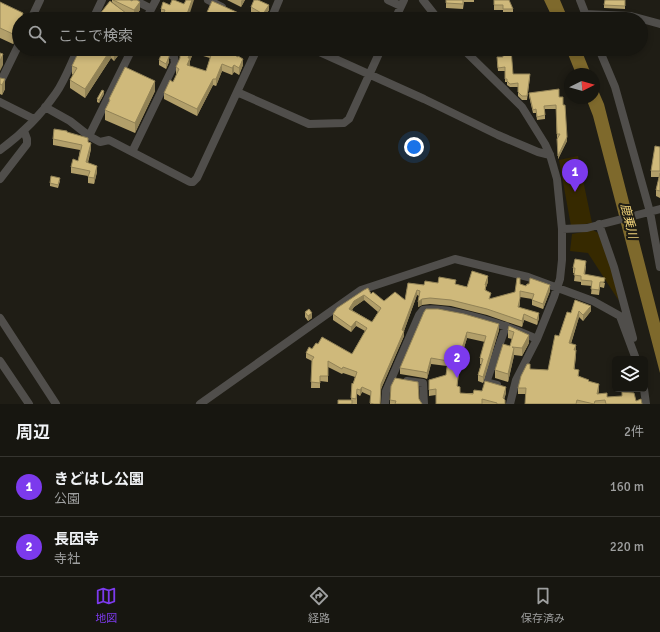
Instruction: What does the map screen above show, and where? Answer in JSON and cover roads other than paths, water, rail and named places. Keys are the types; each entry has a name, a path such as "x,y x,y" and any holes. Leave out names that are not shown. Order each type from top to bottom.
{"street":[{"path":"34,12 40,0"},
{"path":"96,12 102,0"},
{"path":"134,0 150,8"},
{"path":"149,12 156,0"},
{"path":"208,0 228,10"},
{"path":"273,12 279,0"},
{"path":"388,0 402,3"},
{"path":"423,0 432,12"},
{"path":"580,0 584,12"},
{"path":"648,21 660,24"},
{"path":"0,84 13,56"},
{"path":"0,150 24,131 45,107 60,86 75,56"},
{"path":"89,136 129,56"},
{"path":"132,152 175,64 173,56"},
{"path":"45,107 70,121 89,136 100,142 109,140 190,182 195,180 254,56"},
{"path":"328,56 424,99 498,135 538,152 550,155"},
{"path":"237,92 309,124 344,123 349,119 378,56"},
{"path":"470,56 522,107 545,144 557,179 562,230 562,260 558,288 537,339 512,389 510,404"},
{"path":"602,56 615,88 660,267"},
{"path":"0,102 34,119"},
{"path":"0,179 27,144 28,139 24,131"},
{"path":"562,230 587,228 660,209"},
{"path":"602,224 636,356"},
{"path":"200,404 361,290 449,260 462,259 528,277 593,300 618,314 622,320 636,356"},
{"path":"384,404 386,391 419,315 423,310 442,310 473,316 506,326 537,339"},
{"path":"0,318 56,404"},
{"path":"506,326 488,382 512,389"},
{"path":"0,360 28,404"},
{"path":"392,378 423,383 424,404"},
{"path":"644,392 646,404"}],"water":[{"path":"544,0 560,0 565,12 550,12"},
{"path":"569,56 584,56 589,68 574,68"},
{"name":"鹿乗川","path":"600,95 604,104 660,323 660,373 593,116 588,104 600,104"}],"place":[{"name":"きどはし公園","path":"575,192"},
{"name":"長因寺","path":"457,378"}]}
